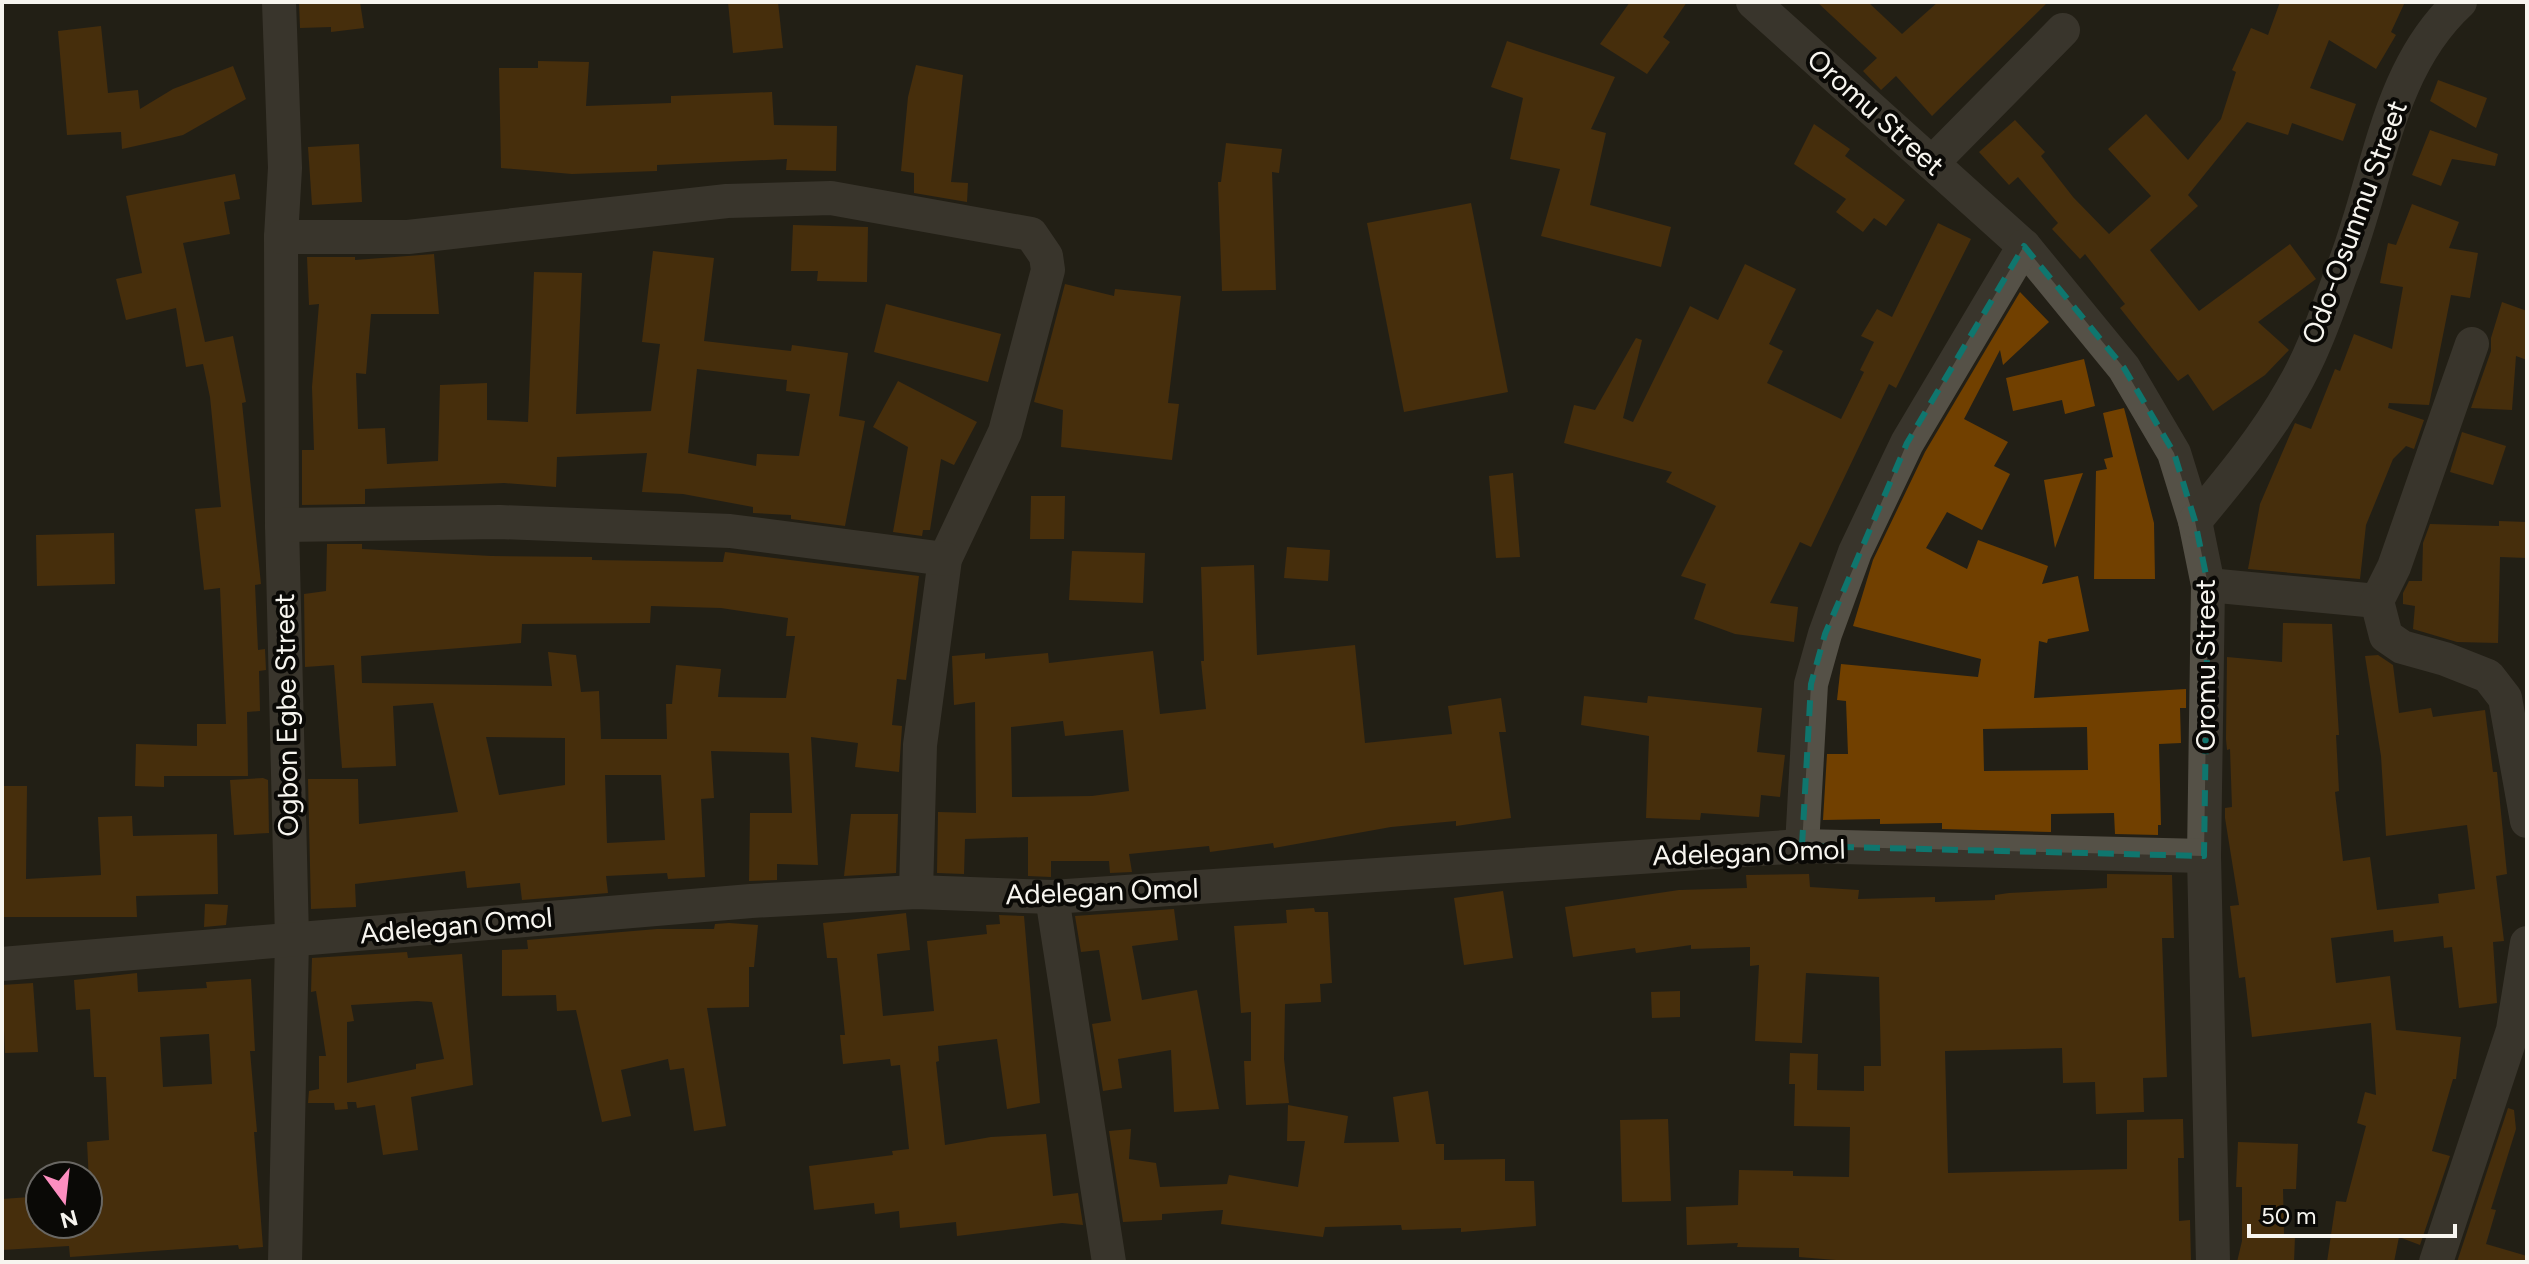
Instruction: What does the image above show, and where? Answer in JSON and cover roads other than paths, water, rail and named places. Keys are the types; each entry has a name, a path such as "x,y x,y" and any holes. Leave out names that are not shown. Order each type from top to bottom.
{"street":[{"name":"Ogbon Egbe Street","path":"279,2 285,168 281,237 282,525 292,939 285,1262"},
{"name":"Oromu Street","path":"1753,2 2024,246 2124,368 2174,453 2195,521 2208,585 2204,856 2213,1262"},
{"name":"Odo-Osunmu Street","path":"2195,521 2245,462 2293,388 2345,263 2396,101 2418,56 2447,14 2460,2"},
{"path":"1932,163 2063,30"},
{"path":"281,237 408,237 727,201 831,198 1031,234 1046,256 1048,270 1005,432 945,559 920,745 916,892"},
{"path":"1802,846 1811,684 1855,552 1907,443 2024,246"},
{"path":"2472,344 2394,567 2377,601 2386,636 2402,647 2488,676 2505,698 2527,821"},
{"path":"282,525 500,522 730,531 945,559"},
{"path":"2208,585 2377,601"},
{"name":"Adelegan Omol","path":"2,964 751,901 916,892 1052,897 1802,846 2204,856"},
{"path":"1052,897 1109,1262"},
{"path":"2436,1262 2513,1030 2527,943"}]}
